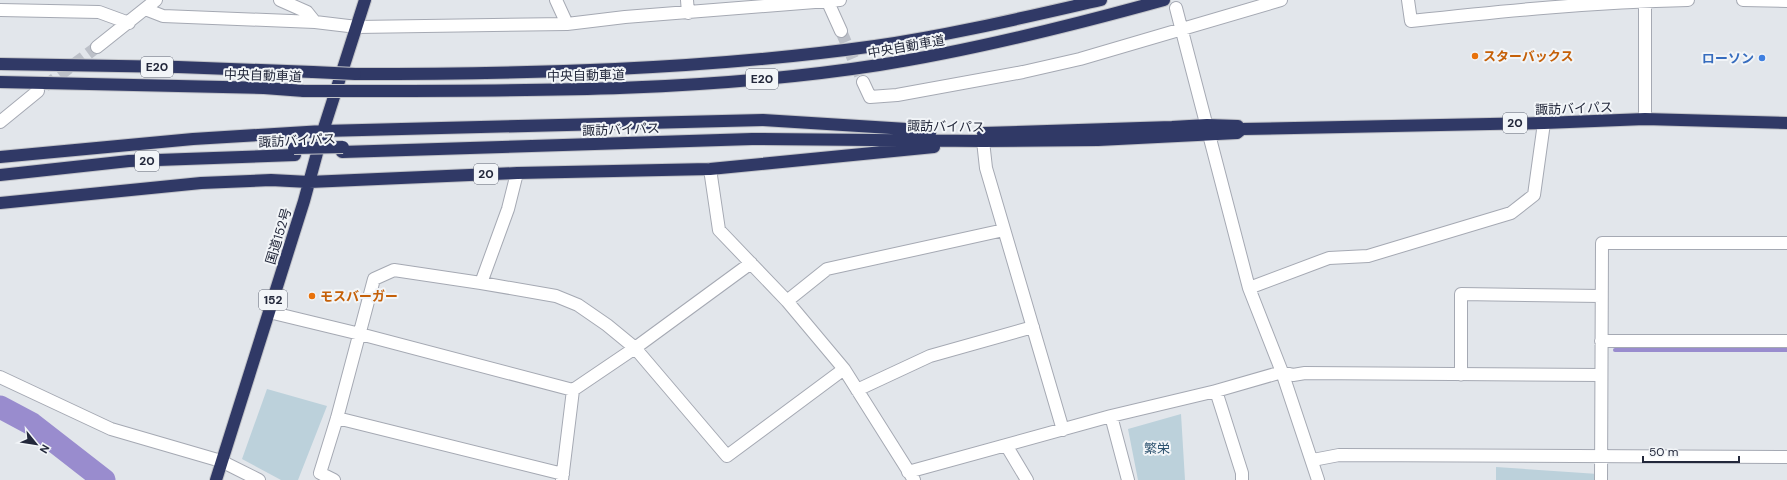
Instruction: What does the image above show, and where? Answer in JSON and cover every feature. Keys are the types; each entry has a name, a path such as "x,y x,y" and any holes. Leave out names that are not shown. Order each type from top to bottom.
{"highway":[{"name":"国道152号","path":"219,470 309,182 323,131 365,0"},
{"name":"中央自動車道","path":"0,64 208,68 355,74 501,74 720,63 876,46 974,28 1100,0"},
{"name":"中央自動車道","path":"0,82 264,88 304,91 529,91 642,88 792,76 878,65 976,48 1164,0"},
{"name":"諏訪バイパス","path":"343,149 752,138 969,141 1098,140 1237,125 1242,129 1544,123 1645,119 1787,123"},
{"name":"20","path":"0,157 192,139 323,131 763,120 923,130 930,133"},
{"name":"諏訪バイパス","path":"0,175 31,170 129,161 294,151 752,133 930,133 1172,128 1208,129"},
{"name":"20","path":"0,203 201,183 271,180 309,182 517,173 710,168 870,152 967,145 969,141"},
{"name":"諏訪バイパス","path":"0,168 104,156 181,151 294,151"}],"street":[{"path":"96,47 129,23 156,0"},
{"path":"280,0 307,12 315,22"},
{"path":"556,0 567,24"},
{"path":"687,0 688,13"},
{"path":"145,9 163,16 315,22 357,27 567,24 625,17 840,0"},
{"path":"863,82 870,97 897,96 1023,72 1080,59 1181,28 1281,0"},
{"path":"1408,0 1411,21 1538,8 1645,0 1688,0"},
{"path":"1645,0 1645,119"},
{"path":"1743,0 1787,1"},
{"path":"828,1 841,31"},
{"path":"1176,8 1249,288 1282,372 1313,460 1318,480"},
{"path":"0,10 99,12 129,23"},
{"path":"0,122 38,91"},
{"path":"1249,288 1329,258 1368,256 1511,213 1534,195 1544,123"},
{"path":"983,141 986,168 1063,430"},
{"path":"710,168 719,230 751,262 787,302 844,369 911,476 1006,445 1111,416 1216,391 1282,372 1293,375 1305,373 1461,375 1600,374"},
{"path":"481,283 508,209 517,173"},
{"path":"787,302 827,269 1004,230"},
{"path":"1601,480 1600,374 1602,244 1787,243"},
{"path":"269,312 360,334 573,390 635,348 751,262"},
{"path":"334,480 320,473 337,418 374,279 394,270 556,296 578,305 607,325 635,348 727,456 844,369"},
{"path":"1461,375 1461,294 1601,296"},
{"path":"857,390 930,356 1033,327"},
{"path":"1601,341 1787,341"},
{"path":"0,377 111,429 219,470 259,480"},
{"path":"337,418 563,477 573,390"},
{"path":"1216,391 1242,473 1242,480"},
{"path":"1111,416 1128,480"},
{"path":"1006,445 1027,480"},
{"path":"1313,460 1339,455 1787,457"}],"green space":[{"path":"267,389 327,406 298,480 281,480 242,459"},
{"name":"繁栄","path":"1181,414 1185,480 1138,480 1128,429"},
{"path":"1496,467 1598,474 1598,480 1496,480"}],"waterway":[{"path":"1615,350 1787,350"},
{"path":"0,407 32,424 104,480"}],"tunnel":[{"path":"841,31 863,82"},
{"path":"45,86 97,47"}],"place":[{"name":"スターバックス","path":"1475,56"},
{"name":"ローソン","path":"1762,58"},
{"name":"モスバーガー","path":"312,296"}]}
